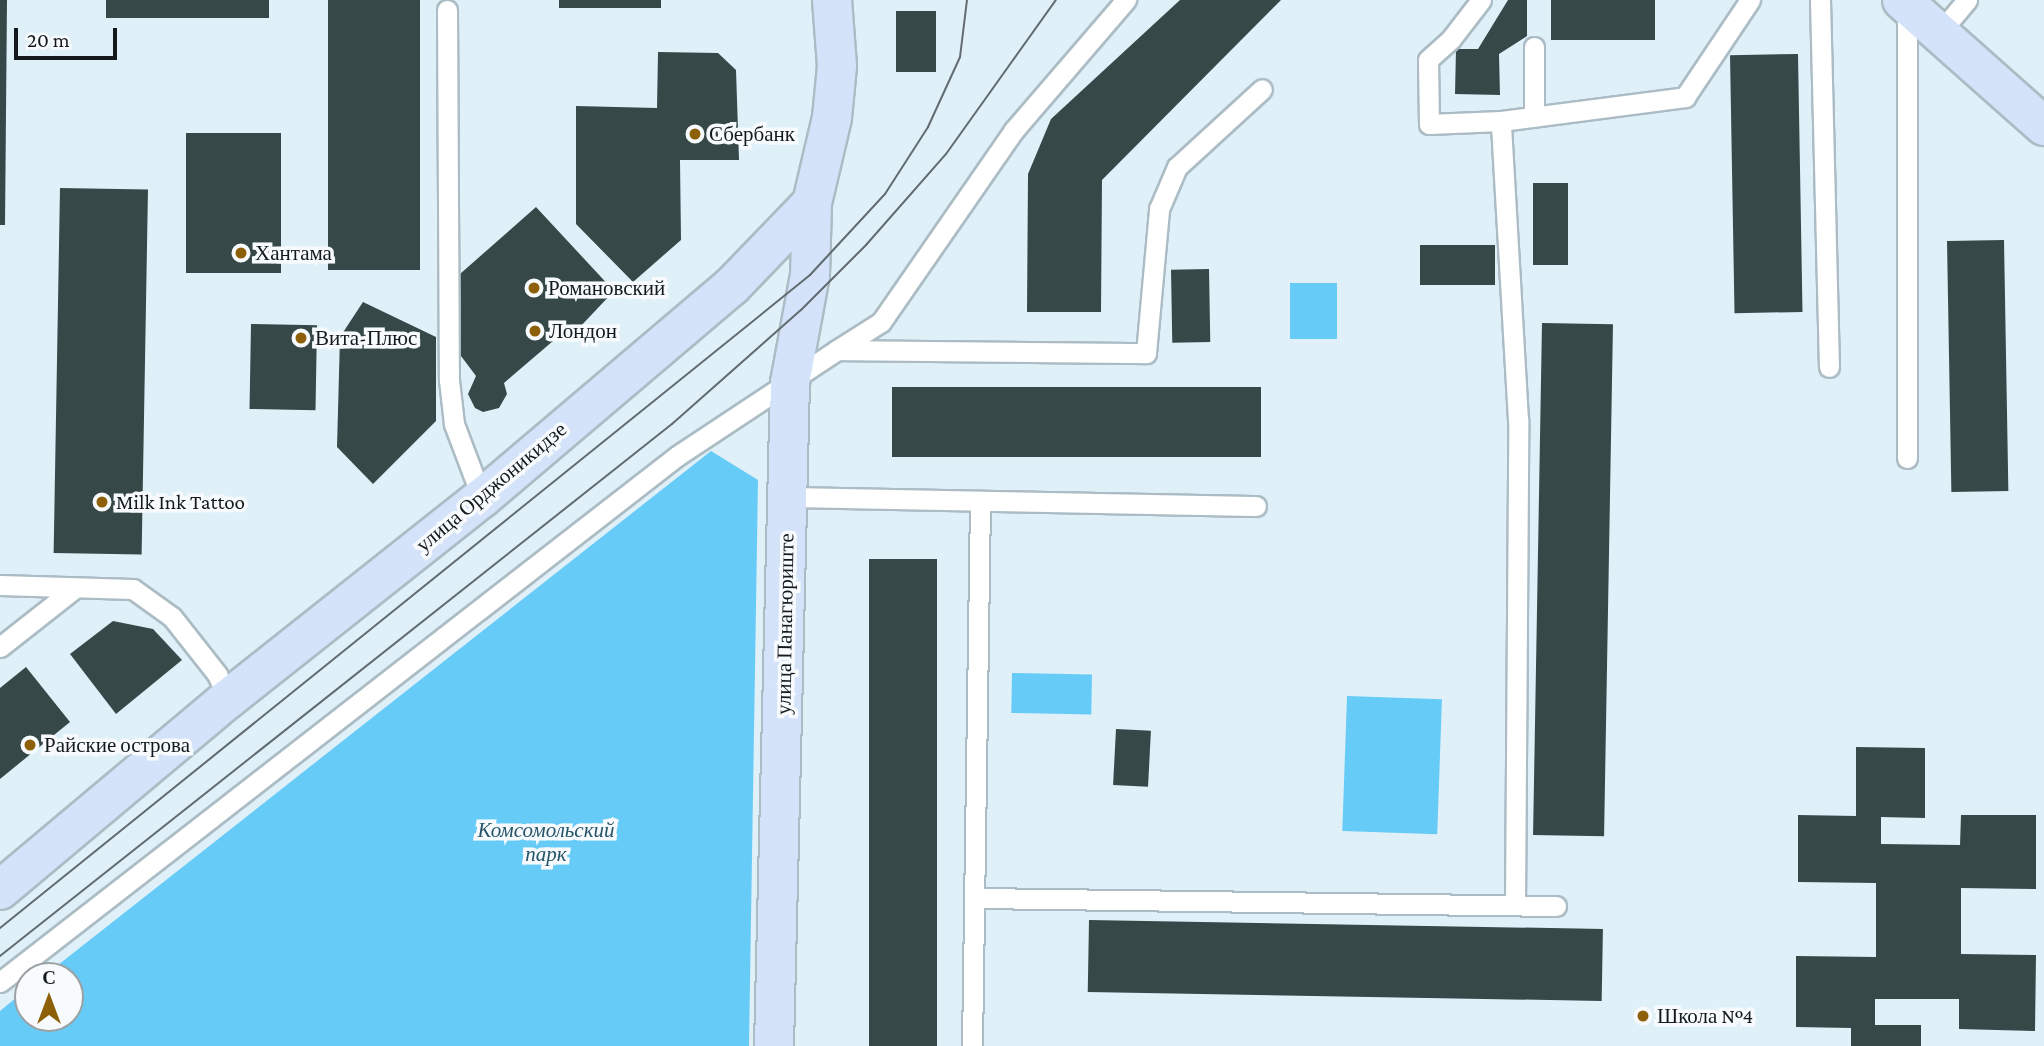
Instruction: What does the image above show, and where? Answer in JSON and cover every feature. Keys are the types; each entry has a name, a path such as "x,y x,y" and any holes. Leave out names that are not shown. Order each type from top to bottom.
{"street":[{"path":"812,203 836,79 832,0"},
{"path":"1904,2 2044,126"},
{"name":"улица Панагюриште","path":"774,1046 790,383 810,275 812,203"},
{"name":"улица Орджоникидзе","path":"0,890 228,699 482,498 732,286 812,203"}],"lane":[{"path":"0,982 634,489 881,322 1014,130 1126,0"},
{"path":"1481,0 1451,39 1428,60 1429,124 1501,121 1685,97 1750,0"},
{"path":"1820,0 1829,367"},
{"path":"1940,32 1967,0"},
{"path":"1904,2 1907,458"},
{"path":"447,10 449,380 454,424 482,498"},
{"path":"1534,47 1534,117"},
{"path":"837,350 1146,354 1159,209 1177,167 1262,89"},
{"path":"1501,121 1518,419 1515,904"},
{"path":"787,497 1256,506"},
{"path":"972,1046 977,898 980,502"},
{"path":"0,584 133,589 172,617 217,674 228,699"},
{"path":"0,647 75,588"},
{"path":"977,898 1556,906"}],"green space":[{"path":"1290,283 1337,283 1337,339 1290,339"},
{"name":"Комсомольский парк","path":"711,451 758,480 749,1046 0,1046 0,1011 14,1000 14,1032 84,1032 84,962 62,962"},
{"path":"1012,673 1092,674 1091,714 1011,713"},
{"path":"1347,696 1442,699 1437,834 1342,831"}],"building":[{"path":"0,0 7,0 5,225 0,225"},
{"path":"106,0 269,0 269,18 106,18"},
{"path":"328,0 420,0 420,270 328,270"},
{"path":"559,0 661,0 661,8 559,8"},
{"path":"1180,0 1281,0 1102,180 1101,312 1027,312 1028,174 1051,119"},
{"path":"1508,0 1527,0 1527,36 1499,54 1500,95 1455,94 1456,49 1478,49"},
{"path":"1551,0 1655,0 1655,40 1551,40"},
{"path":"896,11 936,11 936,72 896,72"},
{"path":"658,52 718,53 736,70 739,160 680,160 681,240 633,282 576,224 576,106 657,108"},
{"path":"1798,54 1803,312 1735,313 1730,55"},
{"path":"186,133 281,133 281,273 186,273"},
{"path":"1533,183 1568,183 1568,265 1533,265"},
{"path":"60,188 148,190 142,554 54,553"},
{"path":"536,207 614,291 578,329 553,341 504,383 507,394 499,408 483,412 475,408 468,394 476,376 461,356 460,274"},
{"path":"2004,240 2008,491 1951,492 1947,241"},
{"path":"1420,245 1495,245 1495,285 1420,285"},
{"path":"1209,269 1210,342 1172,343 1171,270"},
{"path":"363,302 436,337 436,421 373,484 337,447 340,337"},
{"path":"1542,323 1613,324 1604,836 1533,835"},
{"path":"251,324 317,325 316,410 250,409"},
{"path":"892,387 1261,387 1261,457 892,457"},
{"path":"869,559 937,559 937,1046 869,1046"},
{"path":"113,621 153,629 182,660 116,714 70,654"},
{"path":"26,667 70,722 0,779 0,688"},
{"path":"1116,729 1151,731 1148,787 1113,785"},
{"path":"1856,747 1925,748 1925,818 1881,817 1881,844 1960,845 1961,815 2036,815 2036,889 1961,888 1961,954 2036,955 2035,1031 1959,1029 1959,999 1875,999 1875,1025 1921,1025 1921,1046 1851,1046 1851,1028 1796,1027 1796,956 1876,957 1876,883 1798,882 1798,815 1856,816"},
{"path":"1089,920 1603,929 1602,1001 1088,992"}],"tram line":[{"path":"0,928 810,275 885,194 928,127 960,57 967,0"},
{"path":"0,956 672,424 801,310 866,245 946,154 1056,0"}],"place":[{"name":"Сбербанк","path":"695,134"},
{"name":"Хантама","path":"241,253"},
{"name":"Романовский","path":"534,288"},
{"name":"Лондон","path":"535,331"},
{"name":"Вита-Плюс","path":"301,338"},
{"name":"Milk Ink Tattoo","path":"102,502"},
{"name":"Райские острова","path":"30,745"},
{"name":"Школа №4","path":"1643,1016"}]}
